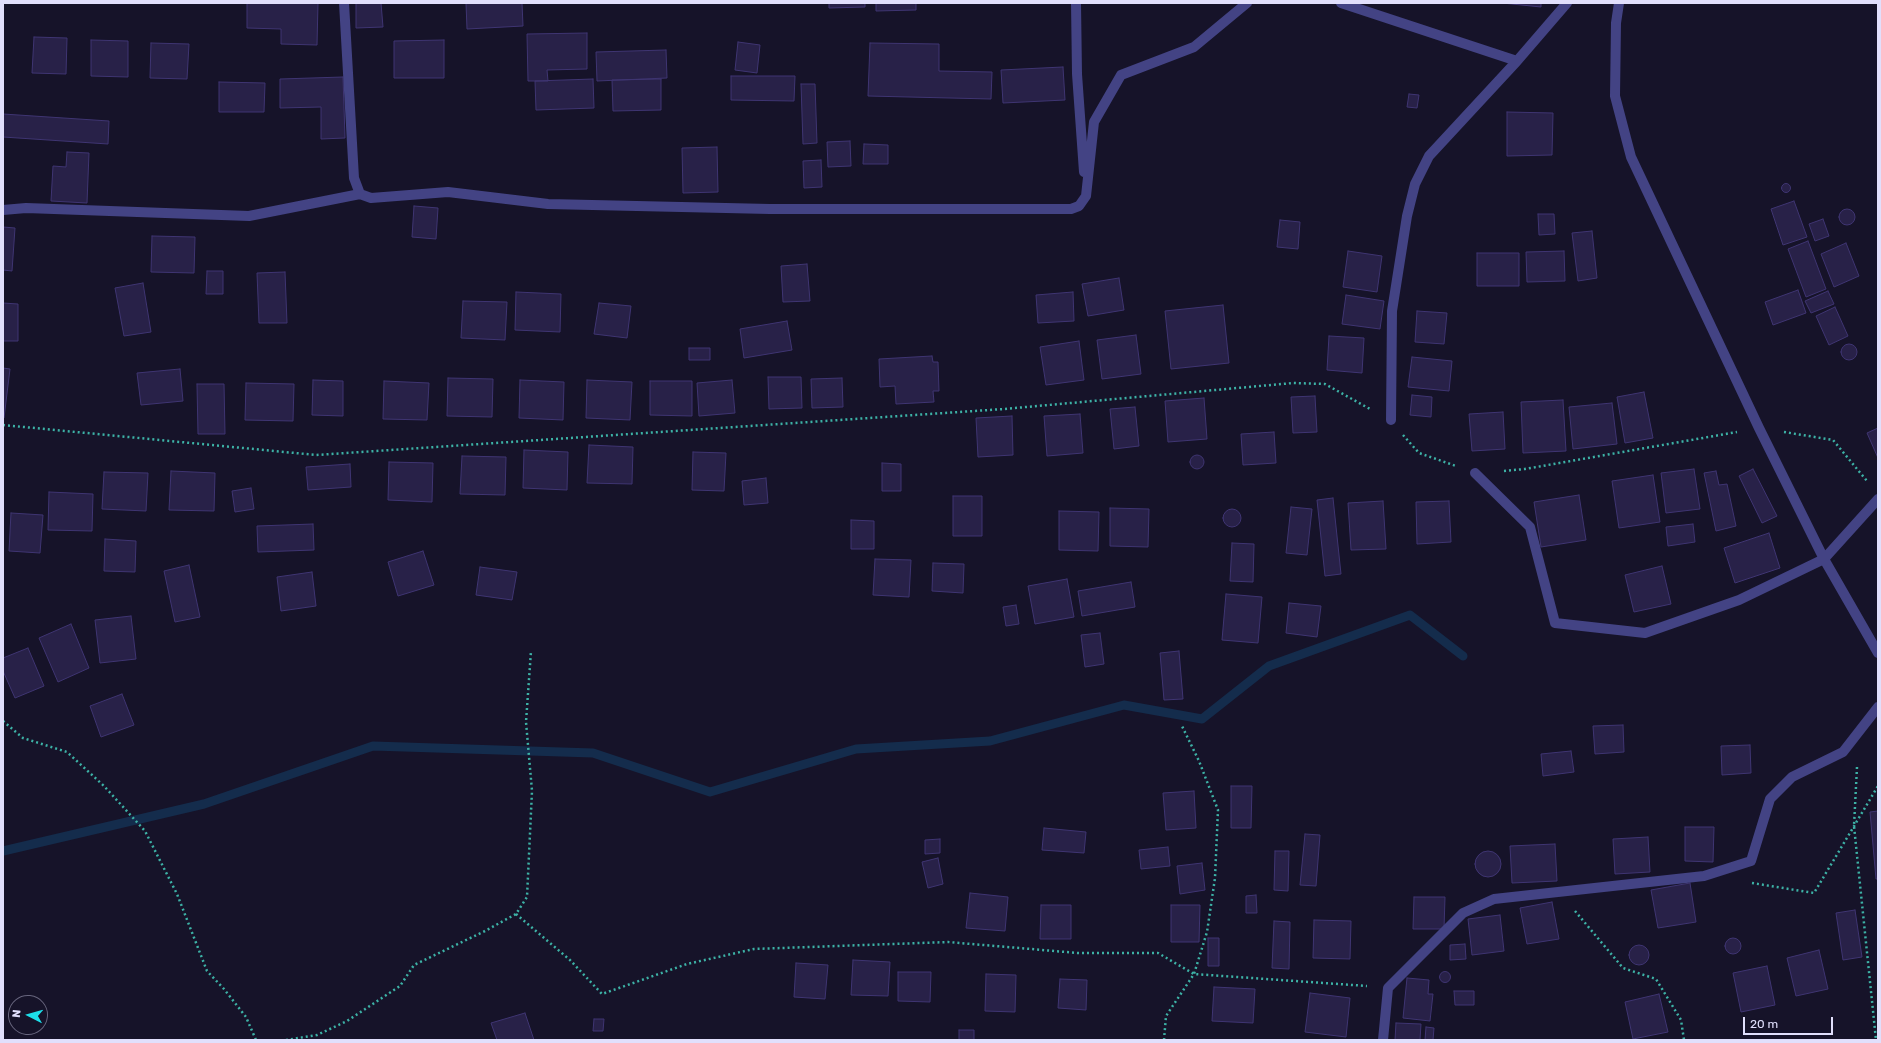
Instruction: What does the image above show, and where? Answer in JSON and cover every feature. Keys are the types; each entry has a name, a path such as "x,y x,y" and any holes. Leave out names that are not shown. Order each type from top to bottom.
{"street":[{"path":"344,3 354,178 360,194"},
{"path":"1076,3 1077,74 1086,196"},
{"path":"3,210 26,208 249,216 360,194 370,198 392,195 448,192 548,204 770,209 1071,209 1079,206 1086,196 1094,122 1121,75 1194,47 1248,3"},
{"path":"1341,3 1517,61"},
{"path":"1390,420 1392,311 1407,216 1415,184 1429,156 1517,61 1567,3"},
{"path":"1620,3 1616,23 1615,96 1631,157 1759,428 1824,559 1878,653"},
{"path":"1475,473 1530,527 1555,623 1645,633 1739,600 1824,559 1878,499"},
{"path":"1384,1040 1388,988 1462,913 1494,899 1704,876 1752,861 1770,799 1792,777 1843,752 1878,706"}],"path":[{"path":"3,424 316,455 1004,409 1292,383 1325,384 1390,420 1418,453 1475,473 1517,470 1759,428 1833,440 1868,482"},
{"path":"286,1040 317,1036 347,1021 400,986 414,965 466,941 516,914 527,896 532,791 526,722 531,651"},
{"path":"3,721 23,738 67,752 104,786 145,831 177,894 207,971 224,989 246,1017 256,1040"},
{"path":"1164,1040 1166,1016 1194,974 1207,932 1215,878 1218,810 1199,761 1181,724"},
{"path":"1858,732 1854,826 1876,1040"},
{"path":"1751,883 1814,893 1878,786"},
{"path":"1558,892 1623,968 1656,979 1681,1020 1684,1040"},
{"path":"516,914 570,960 602,994 687,964 754,949 948,942 1078,953 1158,953 1194,974 1388,988"}],"building":[{"path":"247,3 318,3 317,45 281,44 281,29 247,28"},
{"path":"356,3 381,3 383,27 356,28"},
{"path":"466,3 522,3 523,26 467,29"},
{"path":"829,3 865,3 865,7 829,8"},
{"path":"876,3 916,3 916,10 876,11"},
{"path":"1502,3 1541,3 1541,7"},
{"path":"587,33 587,69 547,70 548,81 528,81 527,34"},
{"path":"34,37 67,38 66,74 32,73"},
{"path":"91,40 128,41 128,77 91,76"},
{"path":"444,40 444,78 394,78 394,41"},
{"path":"738,42 760,45 757,73 735,70"},
{"path":"151,43 189,44 187,79 150,78"},
{"path":"870,43 939,44 939,71 992,72 991,99 868,96"},
{"path":"666,50 667,78 597,81 596,52"},
{"path":"1063,67 1065,100 1003,103 1001,70"},
{"path":"731,76 795,76 794,101 731,100"},
{"path":"343,77 345,138 321,139 321,107 280,108 280,79"},
{"path":"593,79 594,108 536,110 535,81"},
{"path":"661,79 661,110 613,111 612,80"},
{"path":"219,82 265,83 264,112 219,112"},
{"path":"801,84 815,84 817,143 803,144"},
{"path":"1409,94 1419,95 1417,108 1407,107"},
{"path":"1507,112 1553,113 1552,155 1507,156"},
{"path":"3,114 109,121 108,144 3,137"},
{"path":"850,141 851,166 828,167 827,142"},
{"path":"864,144 888,145 888,164 863,164"},
{"path":"717,147 718,192 683,193 682,148"},
{"path":"67,152 89,153 87,203 51,201 53,166 66,167"},
{"path":"821,160 822,187 804,188 803,161"},
{"path":"1786,183 1791,188 1786,193 1781,188"},
{"path":"1794,201 1807,237 1783,245 1771,209"},
{"path":"414,206 438,208 436,239 412,237"},
{"path":"1847,209 1853,211 1855,217 1853,223 1847,225 1841,223 1839,217 1841,211"},
{"path":"1538,214 1554,214 1555,234 1539,235"},
{"path":"1823,219 1829,236 1815,241 1809,224"},
{"path":"1280,220 1300,222 1298,249 1277,247"},
{"path":"3,227 15,228 12,271 3,270"},
{"path":"1592,231 1597,278 1578,281 1572,233"},
{"path":"152,236 195,237 194,273 151,272"},
{"path":"1808,241 1826,289 1806,297 1788,249"},
{"path":"1846,243 1859,276 1834,287 1821,254"},
{"path":"1348,251 1382,256 1377,292 1343,287"},
{"path":"1564,251 1565,281 1527,282 1526,252"},
{"path":"1477,253 1519,253 1519,286 1477,286"},
{"path":"807,264 810,301 783,302 781,266"},
{"path":"207,271 223,271 223,294 206,294"},
{"path":"285,272 287,323 259,323 257,273"},
{"path":"1119,278 1124,310 1088,316 1082,284"},
{"path":"143,283 151,332 124,336 115,288"},
{"path":"1798,290 1806,313 1773,325 1765,302"},
{"path":"1828,291 1834,304 1811,313 1805,301"},
{"path":"516,292 561,294 560,332 515,330"},
{"path":"1073,292 1074,321 1038,323 1036,295"},
{"path":"1346,295 1384,301 1380,329 1342,324"},
{"path":"463,301 507,302 505,340 461,338"},
{"path":"3,303 18,304 18,341 3,341"},
{"path":"599,303 631,306 627,338 594,334"},
{"path":"1223,305 1229,363 1171,369 1165,311"},
{"path":"1835,307 1848,336 1829,345 1816,316"},
{"path":"1417,311 1447,313 1444,344 1415,342"},
{"path":"787,321 792,350 744,358 740,329"},
{"path":"1136,335 1141,374 1102,379 1097,340"},
{"path":"1329,336 1364,338 1362,373 1327,370"},
{"path":"1079,341 1084,380 1046,385 1040,347"},
{"path":"1849,344 1856,349 1857,352 1852,359 1849,360 1842,355 1841,352 1846,345"},
{"path":"689,348 710,348 710,360 689,360"},
{"path":"932,356 933,362 938,362 939,391 933,391 934,402 896,404 895,386 880,387 879,359"},
{"path":"1412,357 1452,361 1449,391 1408,387"},
{"path":"3,368 10,369 4,418 3,418"},
{"path":"180,369 183,401 141,405 137,373"},
{"path":"768,377 801,377 802,408 769,409"},
{"path":"448,378 493,379 492,417 447,416"},
{"path":"842,378 843,407 812,408 811,379"},
{"path":"313,380 343,381 343,416 312,415"},
{"path":"520,380 564,382 563,420 519,418"},
{"path":"587,380 632,382 630,420 586,418"},
{"path":"732,380 735,413 699,416 697,383"},
{"path":"384,381 429,383 427,420 383,419"},
{"path":"650,381 692,381 692,416 650,415"},
{"path":"246,383 294,384 293,421 245,420"},
{"path":"197,384 224,384 225,434 198,434"},
{"path":"1644,392 1653,438 1625,443 1617,397"},
{"path":"1412,395 1432,397 1431,417 1410,415"},
{"path":"1315,396 1317,432 1293,433 1291,397"},
{"path":"1204,398 1207,439 1168,442 1165,401"},
{"path":"1563,400 1566,451 1523,453 1521,402"},
{"path":"1612,403 1617,444 1573,449 1569,407"},
{"path":"1135,407 1139,446 1114,449 1110,409"},
{"path":"1503,412 1505,449 1472,451 1469,414"},
{"path":"1080,414 1083,453 1047,456 1044,416"},
{"path":"1012,416 1013,455 978,457 976,418"},
{"path":"1878,428 1878,458 1867,433"},
{"path":"1274,432 1276,463 1243,465 1241,434"},
{"path":"589,445 633,447 632,484 587,483"},
{"path":"524,450 568,452 567,490 523,488"},
{"path":"693,452 726,453 724,491 692,490"},
{"path":"1197,455 1202,457 1204,462 1202,467 1197,469 1192,467 1190,462 1192,457"},
{"path":"462,456 506,457 505,495 460,494"},
{"path":"389,462 433,463 432,502 388,500"},
{"path":"882,463 901,464 901,491 882,491"},
{"path":"350,464 351,487 308,490 306,467"},
{"path":"1694,469 1700,509 1666,513 1661,473"},
{"path":"1753,469 1777,516 1762,523 1739,476"},
{"path":"171,471 215,473 214,511 169,510"},
{"path":"1716,471 1719,485 1727,484 1736,526 1716,531 1704,473"},
{"path":"104,472 148,473 146,511 102,509"},
{"path":"1653,475 1660,522 1619,528 1612,481"},
{"path":"766,478 768,503 744,505 742,481"},
{"path":"251,488 254,509 235,512 232,491"},
{"path":"49,492 93,494 92,531 48,530"},
{"path":"1579,495 1586,540 1541,547 1534,502"},
{"path":"953,496 982,496 982,536 953,536"},
{"path":"1333,498 1341,574 1325,576 1317,500"},
{"path":"1383,501 1386,549 1351,550 1348,503"},
{"path":"1449,501 1451,542 1417,544 1416,502"},
{"path":"1291,507 1312,509 1307,555 1286,553"},
{"path":"1110,508 1149,509 1148,547 1110,546"},
{"path":"1232,509 1238,512 1241,518 1238,524 1232,527 1226,524 1223,518 1226,512"},
{"path":"1059,511 1099,512 1098,551 1059,550"},
{"path":"11,513 43,515 40,553 9,551"},
{"path":"851,520 874,521 874,549 851,549"},
{"path":"313,524 314,550 258,552 257,526"},
{"path":"1693,524 1695,542 1668,546 1666,527"},
{"path":"1769,533 1780,568 1735,583 1724,548"},
{"path":"105,539 136,541 135,572 104,571"},
{"path":"1232,543 1254,544 1253,582 1230,581"},
{"path":"423,551 434,585 398,596 388,562"},
{"path":"875,559 911,560 909,597 873,595"},
{"path":"933,563 964,564 963,593 932,591"},
{"path":"189,565 200,617 175,622 164,571"},
{"path":"1662,566 1671,604 1634,612 1625,575"},
{"path":"480,567 517,572 512,600 476,595"},
{"path":"312,572 316,606 281,611 277,577"},
{"path":"1067,579 1074,617 1035,624 1028,586"},
{"path":"1131,582 1135,607 1082,616 1078,591"},
{"path":"1226,594 1262,597 1258,643 1222,640"},
{"path":"1289,603 1321,606 1317,637 1286,633"},
{"path":"1016,605 1019,624 1006,626 1003,607"},
{"path":"131,616 136,659 100,663 95,620"},
{"path":"71,624 89,668 58,682 39,638"},
{"path":"1100,633 1104,664 1085,667 1081,635"},
{"path":"28,648 44,686 15,698 3,671 3,658"},
{"path":"1179,651 1183,699 1164,700 1160,653"},
{"path":"122,694 134,725 101,737 90,706"},
{"path":"1623,725 1624,752 1595,754 1593,726"},
{"path":"1750,745 1751,773 1722,775 1721,746"},
{"path":"1571,751 1574,772 1543,776 1541,754"},
{"path":"1231,786 1252,786 1251,828 1231,828"},
{"path":"1194,791 1196,828 1166,830 1163,793"},
{"path":"1878,811 1878,879 1876,879 1870,812"},
{"path":"1685,827 1714,827 1713,862 1685,861"},
{"path":"1044,828 1086,832 1084,853 1042,850"},
{"path":"1305,834 1320,835 1316,886 1300,885"},
{"path":"1648,837 1650,872 1615,874 1613,839"},
{"path":"940,839 940,853 925,854 925,840"},
{"path":"1555,844 1557,881 1512,883 1510,846"},
{"path":"1168,847 1170,866 1141,869 1139,850"},
{"path":"1275,851 1289,851 1288,891 1274,890"},
{"path":"1488,851 1497,855 1501,864 1497,873 1488,877 1479,873 1475,864 1479,855"},
{"path":"938,858 943,884 928,888 922,862"},
{"path":"1202,863 1205,890 1180,894 1177,866"},
{"path":"1690,883 1696,922 1658,928 1651,890"},
{"path":"970,893 1008,897 1005,931 966,928"},
{"path":"1256,895 1257,913 1246,913 1246,896"},
{"path":"1414,897 1445,897 1444,929 1413,929"},
{"path":"1552,902 1559,939 1527,944 1520,908"},
{"path":"1041,905 1071,905 1071,939 1040,939"},
{"path":"1171,905 1200,905 1199,942 1171,942"},
{"path":"1855,910 1862,957 1843,960 1836,913"},
{"path":"1500,915 1504,951 1472,955 1468,919"},
{"path":"1314,920 1351,921 1350,959 1313,958"},
{"path":"1274,921 1290,922 1289,969 1272,968"},
{"path":"1208,938 1219,938 1219,966 1208,966"},
{"path":"1730,938 1736,938 1741,943 1739,952 1736,954 1730,954 1725,949 1725,943"},
{"path":"1465,944 1466,959 1450,960 1450,945"},
{"path":"1639,945 1646,948 1649,955 1646,962 1639,965 1632,962 1629,955 1632,948"},
{"path":"1819,950 1828,989 1796,996 1787,958"},
{"path":"853,960 890,962 888,996 851,995"},
{"path":"796,963 828,965 825,999 794,997"},
{"path":"1767,966 1775,1005 1741,1012 1733,973"},
{"path":"1445,971 1449,973 1451,977 1449,981 1445,983 1441,981 1439,977 1441,973"},
{"path":"898,972 931,972 930,1002 898,1001"},
{"path":"986,974 1016,975 1015,1012 985,1011"},
{"path":"1407,978 1429,980 1428,994 1433,994 1430,1021 1403,1018"},
{"path":"1060,979 1087,980 1086,1010 1058,1008"},
{"path":"1214,987 1255,989 1253,1023 1212,1021"},
{"path":"1454,991 1474,991 1474,1005 1455,1005"},
{"path":"1310,993 1350,998 1346,1037 1305,1032"},
{"path":"1659,994 1668,1032 1633,1039 1625,1002"},
{"path":"525,1013 534,1040 497,1040 491,1023"},
{"path":"594,1019 604,1019 603,1031 593,1031"},
{"path":"1396,1023 1421,1024 1420,1040 1395,1040"},
{"path":"1426,1027 1434,1028 1433,1040 1425,1040"},
{"path":"959,1030 974,1030 974,1040 959,1040"}],"waterway":[{"path":"3,851 204,804 373,746 593,753 710,792 856,749 990,741 1124,705 1202,719 1269,666 1410,615 1463,656"}]}
